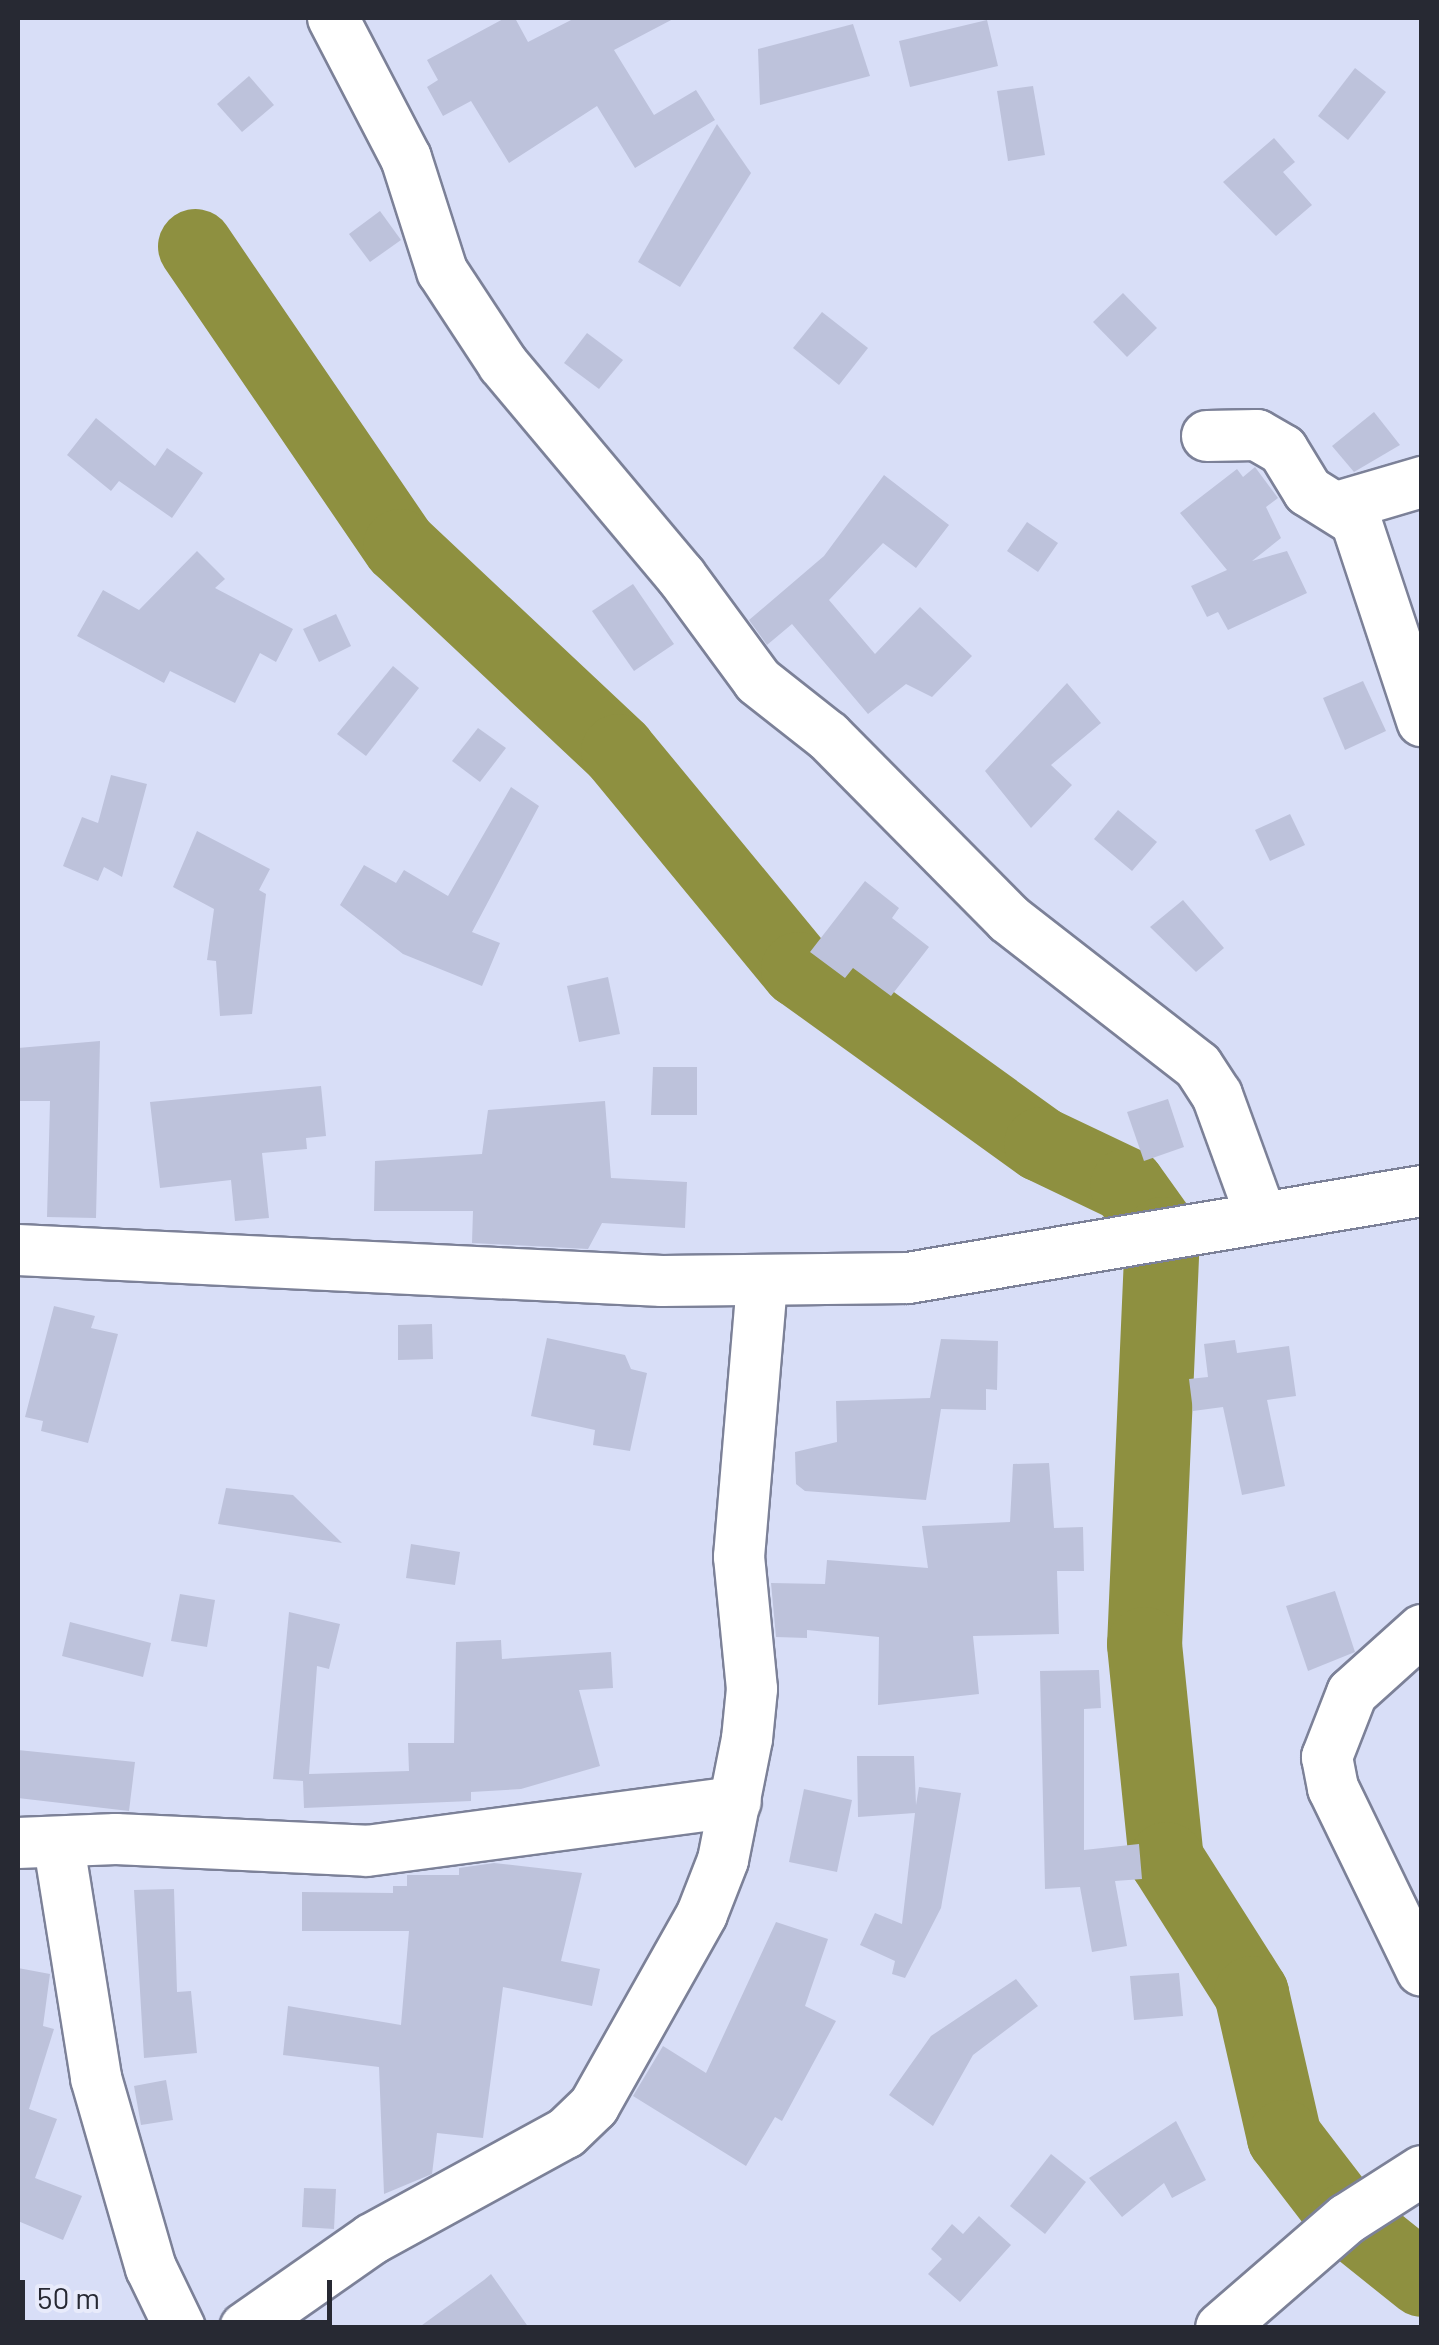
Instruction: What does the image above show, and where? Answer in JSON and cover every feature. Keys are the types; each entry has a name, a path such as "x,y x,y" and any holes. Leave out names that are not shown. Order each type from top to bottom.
{"street":[{"path":"333,18 406,158 442,272 503,364 681,576 758,681 828,736 1009,919 1198,1066 1218,1095 1260,1216"},
{"path":"1207,436 1257,435 1283,450 1308,490 1337,507 1367,542 1422,721"},
{"path":"1337,507 1422,482"},
{"path":"18,1250 238,1266 762,1282 956,1272 1260,1216 1422,1192"},
{"path":"244,2328 372,2239 566,2133 594,2106 702,1914 736,1802 752,1689 739,1557 762,1282"},
{"path":"1422,1630 1352,1693 1327,1757 1333,1788 1422,1971"},
{"path":"180,2328 151,2268 96,2078 38,1845 116,1839 367,1851 736,1802"},
{"path":"1220,2328 1347,2220 1422,2170"}],"building":[{"path":"505,18 515,18 528,42 575,18 675,18 614,50 654,115 696,90 715,120 635,168 597,106 509,163 471,101 443,116 427,87 438,80 427,60"},
{"path":"987,20 998,66 910,87 899,41"},
{"path":"853,24 870,76 760,105 758,49"},
{"path":"1355,68 1386,92 1348,140 1318,116"},
{"path":"249,76 274,105 242,132 217,104"},
{"path":"1033,86 1045,155 1008,161 997,91"},
{"path":"717,124 751,173 680,287 638,262"},
{"path":"1274,138 1295,162 1283,172 1312,205 1276,236 1223,182"},
{"path":"380,211 401,240 370,262 349,234"},
{"path":"1123,293 1157,328 1127,357 1093,322"},
{"path":"822,312 868,348 839,385 793,348"},
{"path":"587,333 623,360 599,389 564,363"},
{"path":"1374,412 1400,445 1354,472 1332,446"},
{"path":"96,418 155,466 167,448 203,473 172,518 119,481 111,491 67,455"},
{"path":"1255,467 1278,498 1266,507 1281,538 1252,561 1287,551 1307,593 1228,630 1218,612 1207,617 1191,586 1227,570 1180,513 1237,469 1243,477"},
{"path":"884,475 949,525 916,568 883,543 829,600 875,654 920,607 972,656 932,697 906,684 868,714 792,624 767,645 749,620 824,556"},
{"path":"1027,522 1058,543 1038,572 1007,551"},
{"path":"197,551 225,579 215,588 293,629 276,662 260,653 235,703 170,671 164,683 77,636 103,590 139,610"},
{"path":"633,584 674,644 634,671 592,611"},
{"path":"336,614 351,646 319,662 303,629"},
{"path":"393,666 419,688 366,756 337,734"},
{"path":"1363,681 1386,731 1345,750 1323,698"},
{"path":"1067,683 1101,723 1051,765 1072,785 1031,828 985,771"},
{"path":"478,728 506,748 480,782 452,761"},
{"path":"111,775 147,784 122,877 104,867 98,881 63,866 82,817 98,823"},
{"path":"511,787 539,806 472,932 500,943 482,986 403,954 340,905 364,865 396,883 404,870 448,896"},
{"path":"1118,810 1157,842 1132,871 1094,839"},
{"path":"1290,814 1305,845 1270,861 1255,830"},
{"path":"197,831 270,869 259,890 266,894 252,1014 220,1016 216,961 207,960 214,909 173,887"},
{"path":"865,881 899,908 892,918 929,947 891,996 853,968 845,978 810,952"},
{"path":"1183,900 1224,948 1196,972 1150,927"},
{"path":"608,977 620,1034 579,1042 567,986"},
{"path":"100,1041 96,1218 47,1217 50,1101 18,1101 18,1048"},
{"path":"653,1067 697,1067 697,1115 651,1115"},
{"path":"321,1086 326,1136 306,1138 307,1149 262,1153 269,1218 235,1221 231,1180 160,1188 150,1102"},
{"path":"1168,1099 1184,1147 1144,1161 1127,1112"},
{"path":"605,1101 611,1178 687,1182 685,1228 602,1223 588,1249 472,1243 473,1211 374,1211 375,1161 482,1154 488,1110"},
{"path":"54,1306 95,1316 91,1328 118,1334 88,1443 41,1431 43,1421 25,1417"},
{"path":"432,1324 433,1359 398,1360 398,1325"},
{"path":"547,1338 625,1355 631,1369 647,1373 630,1451 593,1445 595,1430 531,1416"},
{"path":"941,1339 998,1341 997,1390 986,1389 986,1410 941,1409 926,1500 805,1491 796,1484 795,1452 837,1442 836,1401 930,1398"},
{"path":"1235,1340 1237,1353 1289,1346 1296,1396 1267,1400 1285,1486 1242,1495 1223,1407 1193,1411 1189,1379 1208,1377 1204,1344"},
{"path":"1049,1463 1054,1528 1083,1527 1084,1571 1057,1571 1059,1634 973,1636 979,1694 878,1705 879,1637 807,1630 807,1638 776,1637 771,1583 825,1584 827,1560 928,1568 922,1526 1010,1522 1013,1464"},
{"path":"226,1488 293,1495 342,1543 218,1524"},
{"path":"411,1544 460,1552 455,1585 406,1578"},
{"path":"1335,1591 1355,1652 1308,1671 1286,1606"},
{"path":"180,1594 215,1600 207,1647 171,1641"},
{"path":"289,1612 340,1624 329,1669 317,1666 309,1774 409,1771 408,1743 454,1743 456,1642 501,1640 502,1659 611,1652 613,1688 579,1690 600,1766 521,1789 471,1792 471,1801 304,1808 303,1781 273,1779"},
{"path":"70,1622 151,1643 143,1677 62,1656"},
{"path":"1099,1670 1101,1708 1084,1709 1084,1850 1139,1844 1142,1879 1115,1881 1127,1946 1092,1952 1080,1887 1045,1889 1040,1671"},
{"path":"18,1750 135,1762 129,1811 18,1798"},
{"path":"857,1756 914,1756 916,1805 919,1787 961,1793 941,1908 905,1978 892,1974 895,1961 860,1945 875,1913 902,1924 915,1813 858,1817"},
{"path":"804,1789 852,1800 837,1872 789,1862"},
{"path":"494,1863 582,1873 561,1961 600,1969 592,2006 503,1987 483,2138 437,2133 432,2174 384,2194 379,2067 283,2055 288,2006 401,2025 409,1931 302,1931 302,1892 393,1893 393,1886 407,1886 407,1875 459,1875 459,1868"},
{"path":"174,1889 177,1992 191,1991 197,2053 144,2058 134,1890"},
{"path":"776,1922 828,1939 805,2006 836,2021 782,2121 775,2117 746,2166 633,2096 663,2046 706,2073"},
{"path":"18,1968 50,1974 43,2026 54,2029 29,2109 57,2119 35,2178 82,2196 63,2240 18,2221"},
{"path":"1179,1973 1183,2016 1134,2020 1130,1976"},
{"path":"1016,1979 1038,2006 973,2055 933,2126 889,2095 931,2036"},
{"path":"166,2080 173,2120 141,2125 134,2086"},
{"path":"1176,2121 1206,2180 1172,2198 1164,2183 1122,2217 1089,2178"},
{"path":"1051,2154 1086,2182 1045,2234 1010,2206"},
{"path":"304,2188 336,2189 334,2229 302,2227"},
{"path":"979,2216 1011,2245 960,2302 928,2274 942,2259 931,2249 952,2224 963,2234"},
{"path":"491,2274 529,2328 418,2328 484,2280"}],"waterway":[{"path":"195,246 400,546 618,751 798,969 1041,1144 1127,1185 1162,1234 1144,1644 1166,1859 1251,1993 1284,2137 1347,2219 1422,2279"}]}
